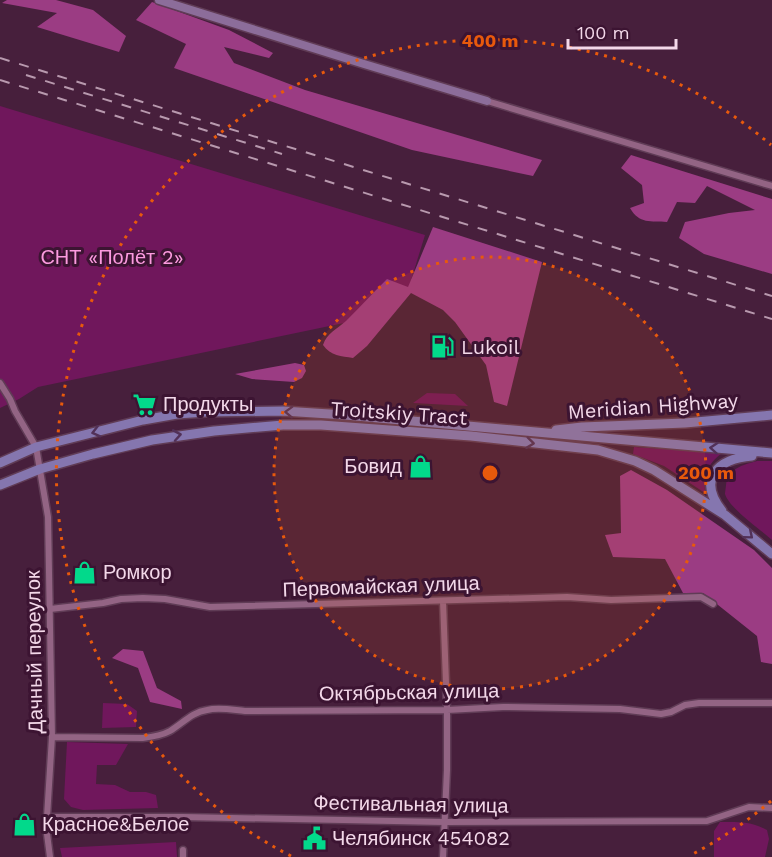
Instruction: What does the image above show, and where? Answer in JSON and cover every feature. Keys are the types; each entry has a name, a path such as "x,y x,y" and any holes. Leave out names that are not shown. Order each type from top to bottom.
{"main road":[{"name":"Troitskiy Tract","path":"0,463 36,447 143,420 206,412 283,411 772,454"},
{"name":"Meridian Highway","path":"536,433 582,427 685,423 772,415"},
{"name":"Troitskiy Tract","path":"0,485 40,469 188,433 283,425 321,425 471,436 598,450 635,461 654,470 725,515 772,554"},
{"path":"725,515 711,493 711,479 714,472 720,466 741,457 772,454"}],"street":[{"path":"159,0 352,61 772,186"},
{"name":"Дачный переулок","path":"0,383 36,447 48,517 52,737 47,834 50,857"},
{"name":"Первомайская улица","path":"50,609 134,598 165,599 210,607 567,597 611,600 702,597 713,604"},
{"path":"442,601 447,710 443,857"},
{"name":"Октябрьская улица","path":"52,737 142,738 156,736 169,732 196,713 217,709 245,711 447,710 503,707 620,709 661,714 685,705 699,703 772,703"},
{"name":"Фестивальная улица","path":"47,817 444,822 707,821 748,807 772,808"}],"green space":[{"name":"СНТ «Полёт 2»","path":"0,106 425,235 408,290 344,323 38,387 0,408"},
{"path":"427,393 455,394 468,406 413,403"},
{"path":"634,447 722,453 713,461 708,470 705,493 664,466 633,454"},
{"path":"757,461 772,461 772,540 732,506 725,494 727,479 733,471"},
{"path":"103,703 127,704 137,711 136,727 102,728"},
{"path":"67,742 128,744 116,765 97,765 96,784 115,785 130,792 146,792 156,795 158,808 83,810 71,807 64,799"},
{"path":"720,822 739,822 767,830 769,839 765,857 714,857 714,831"},
{"path":"176,842 177,857 62,857 60,848"}],"shaded area":[{"path":"7,0 56,0 93,10 126,36 119,52 37,27 57,13 2,3"},
{"path":"152,2 229,30 273,53 269,58 224,47 234,63 305,90 542,160 533,176 412,150 174,68 186,44 136,20"},
{"path":"631,155 772,199 772,274 704,254 679,238 685,222 755,210 707,186 695,203 677,202 667,222 646,221 637,217 630,208 644,203 642,185 621,168"},
{"path":"433,227 542,262 507,406 494,402 486,365 455,322 443,310 411,293 367,346 353,358 333,353 323,345 330,334 387,279 408,287"},
{"path":"295,363 304,365 306,371 302,378 294,382 252,379 235,374"},
{"path":"631,470 667,490 754,550 772,568 772,664 761,662 757,636 703,593 683,593 665,559 613,557 605,535 621,533 620,476"},
{"path":"123,649 143,651 157,688 181,701 182,709 150,702 138,668 112,658"}],"railway":[{"path":"0,58 772,296"},
{"path":"26,75 282,154"},
{"path":"0,80 772,319"}],"place":[{"name":"Lukoil","path":"443,347"},
{"name":"Продукты","path":"145,404"},
{"name":"Бовид","path":"420,466"},
{"name":"Ромкор","path":"85,572"},
{"name":"Красное&Белое","path":"24,824"},
{"name":"Челябинск 454082","path":"314,838"}]}
